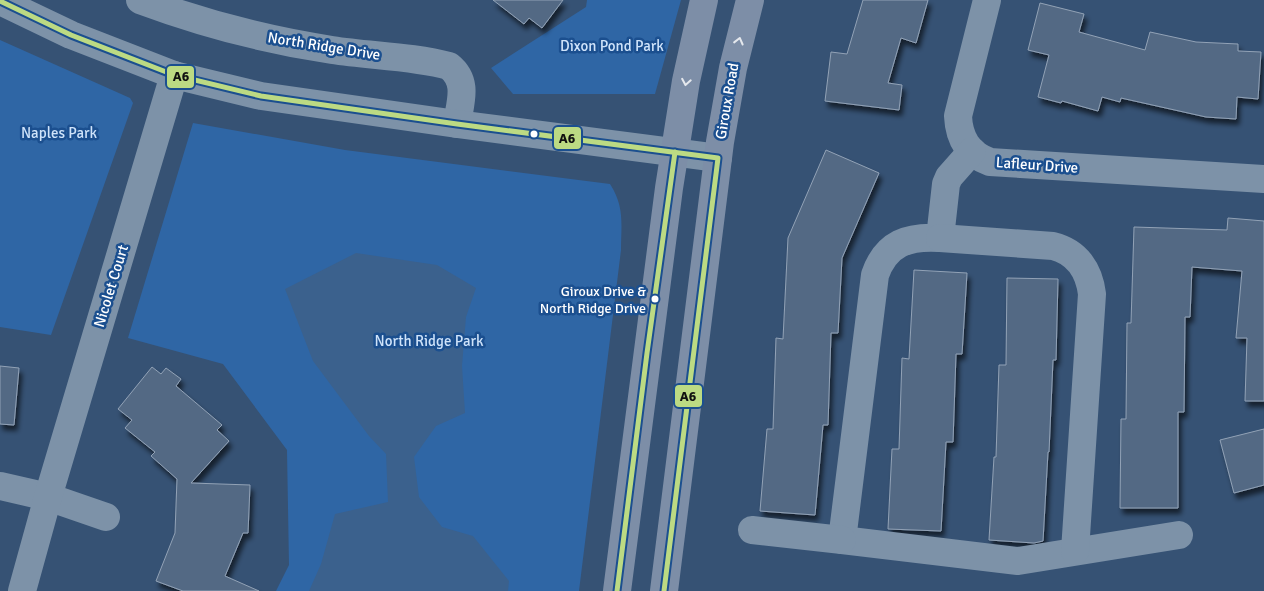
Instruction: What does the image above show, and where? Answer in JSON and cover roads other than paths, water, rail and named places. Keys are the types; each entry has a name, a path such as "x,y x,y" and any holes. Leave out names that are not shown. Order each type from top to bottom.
{"main road":[{"path":"617,591 648,343 675,152 686,81 704,0"},
{"name":"Giroux Road","path":"664,591 718,158 732,68 750,0"}],"street":[{"name":"North Ridge Drive","path":"140,0 206,23 284,41 332,50 449,66 460,77 462,84 457,124"},
{"path":"940,238 946,184 949,177 972,152 966,145 960,132 958,116 987,0"},
{"path":"0,1 71,35 174,75 261,96 718,158"},
{"name":"Nicolet Court","path":"22,591 48,497 174,75"},
{"name":"Lafleur Drive","path":"972,152 981,159 990,162 1264,179"},
{"path":"842,540 875,275 878,264 892,248 921,237 1063,248 1072,253 1087,271 1091,282 1092,294 1074,551"},
{"path":"0,486 48,497 106,517"},
{"path":"752,530 1018,561 1178,535"}],"place":[{"name":"Giroux Drive & North Ridge Drive","path":"655,299"}],"park label":[{"name":"Dixon Pond Park","path":"612,46"},
{"name":"Naples Park","path":"59,133"},
{"name":"North Ridge Park","path":"429,341"}]}
